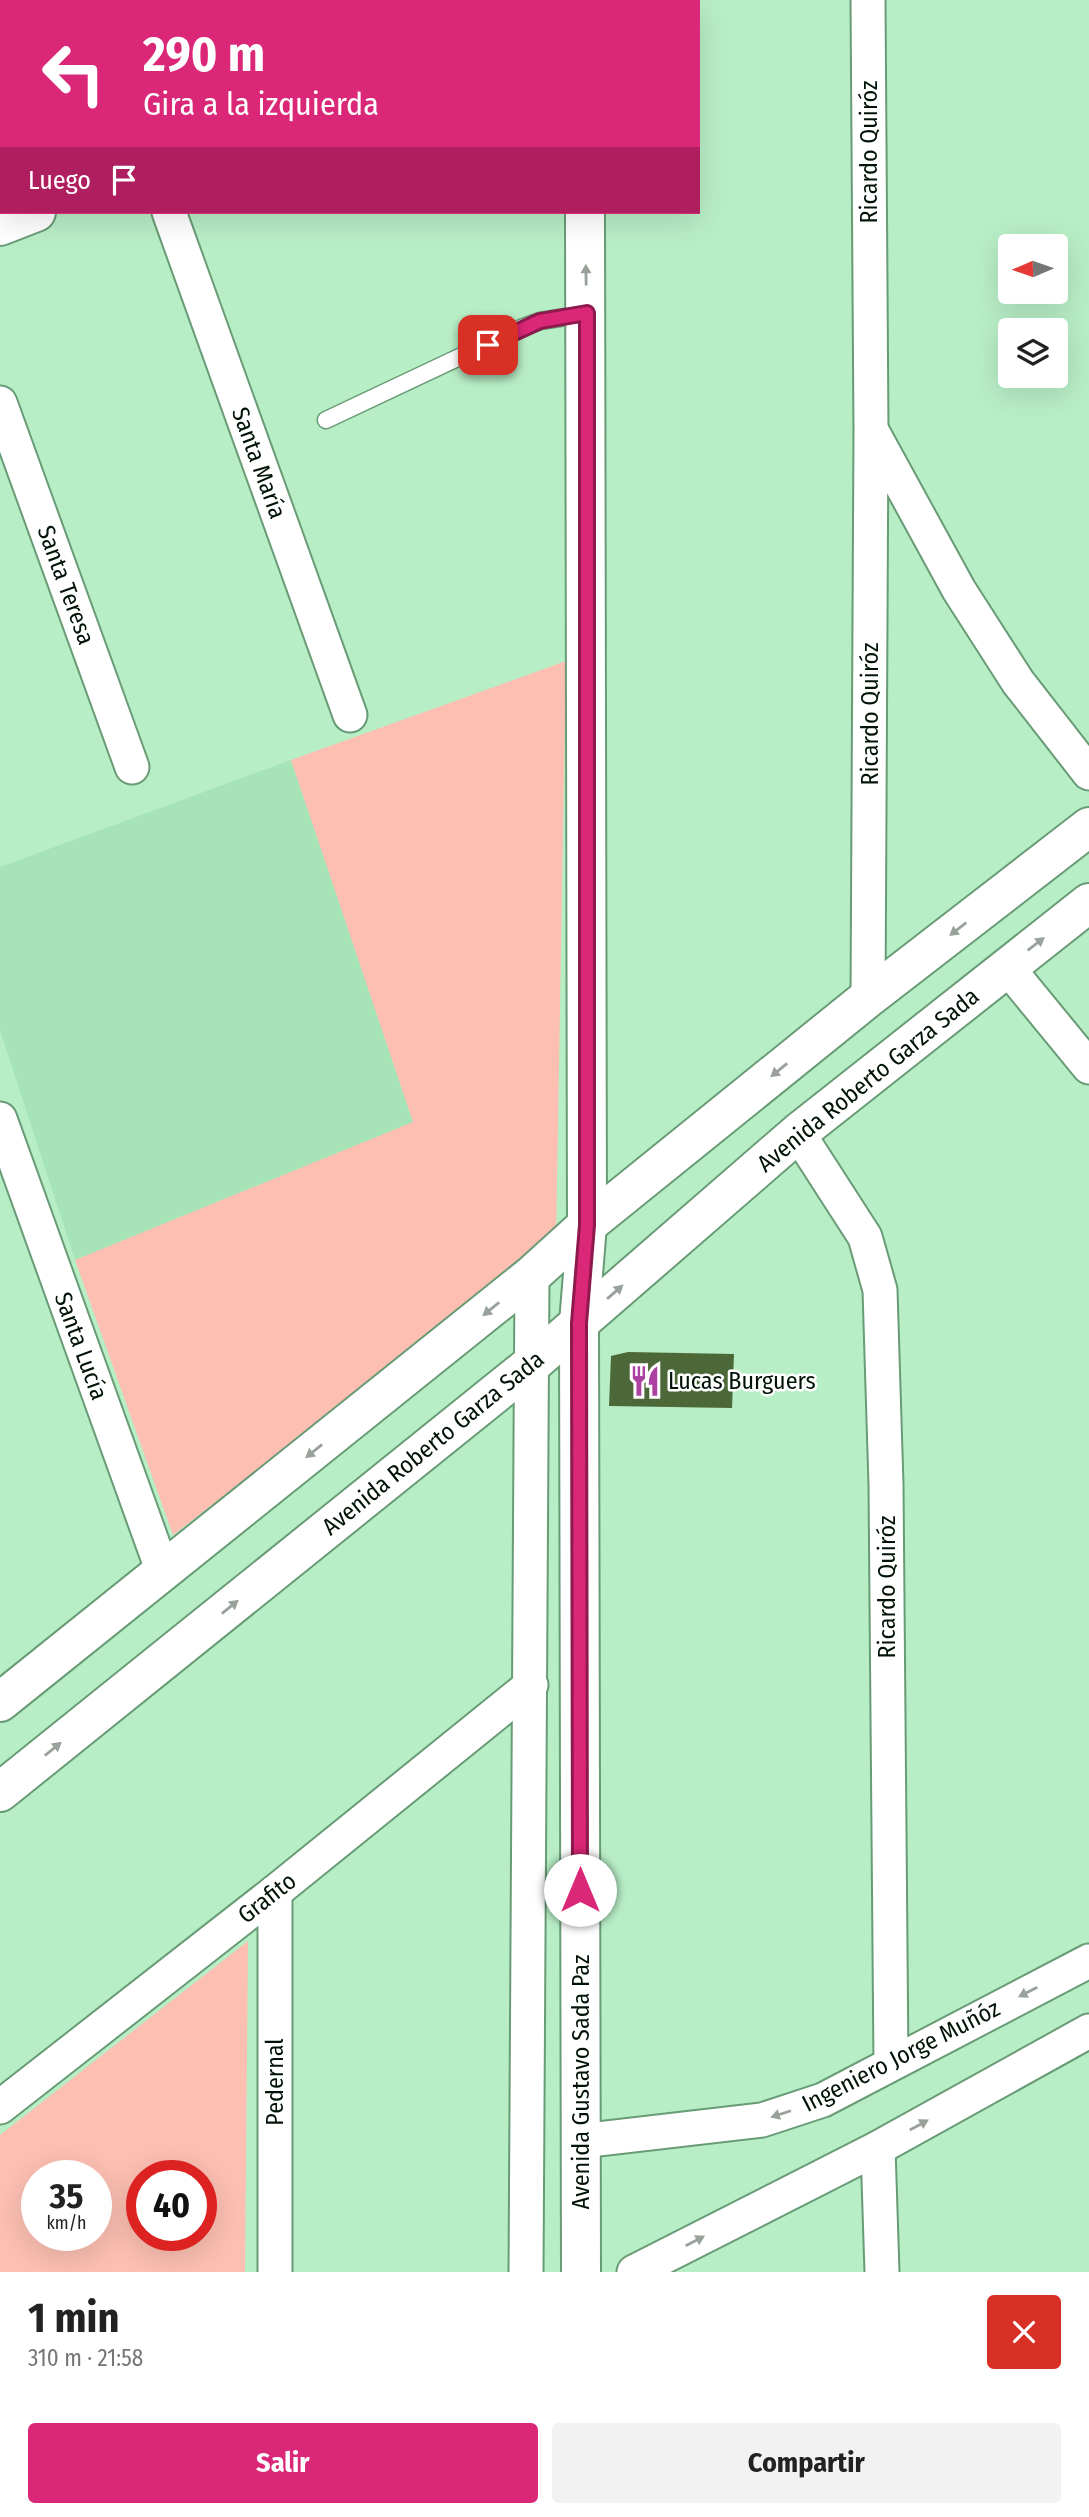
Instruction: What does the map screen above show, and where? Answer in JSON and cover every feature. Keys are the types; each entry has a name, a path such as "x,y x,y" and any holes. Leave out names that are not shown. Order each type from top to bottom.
{"street":[{"name":"Ricardo Quiróz","path":"868,0 871,430 868,998"},
{"path":"0,226 31,214"},
{"name":"Santa María","path":"170,214 350,715"},
{"name":"Avenida Gustavo Sada Paz","path":"582,2272 579,1323 587,1225 585,214"},
{"name":"Santa Teresa","path":"0,403 132,767"},
{"name":"Ricardo Quiróz","path":"871,430 959,590 1018,682 1089,774"},
{"path":"0,1702 532,1275 587,1225 868,998 1089,827"},
{"name":"Avenida Roberto Garza Sada","path":"0,1792 533,1363 798,1133 1089,903"},
{"path":"1007,967 1089,1067"},
{"name":"Santa Lucía","path":"0,1119 163,1572"},
{"name":"Ricardo Quiróz","path":"798,1133 865,1237 880,1290 887,1485 891,2063"},
{"path":"526,2272 532,1275"},
{"name":"Grafito","path":"0,2107 275,1892 531,1685"},
{"name":"Pedernal","path":"275,1892 275,2272"},
{"name":"Ingeniero Jorge Muñóz","path":"581,2141 762,2120 823,2100 1089,1961"},
{"path":"634,2272 878,2148 1089,2031"},
{"path":"878,2148 882,2272"}],"lane":[{"path":"326,420 521,328 540,321 587,313"}],"shaded area":[{"path":"566,661 556,1239 173,1535 75,1260 413,1122 291,760"},
{"path":"291,760 414,1122 75,1260 0,1030 0,867"},
{"path":"248,1941 245,2272 0,2272 0,2135"}],"building":[{"path":"628,1352 734,1354 732,1408 609,1406 611,1356"}],"place":[{"name":"Lucas Burguers","path":"645,1381"}],"route":[{"path":"488,345 540,321 587,313 587,1225 579,1323 580,1890"}]}
